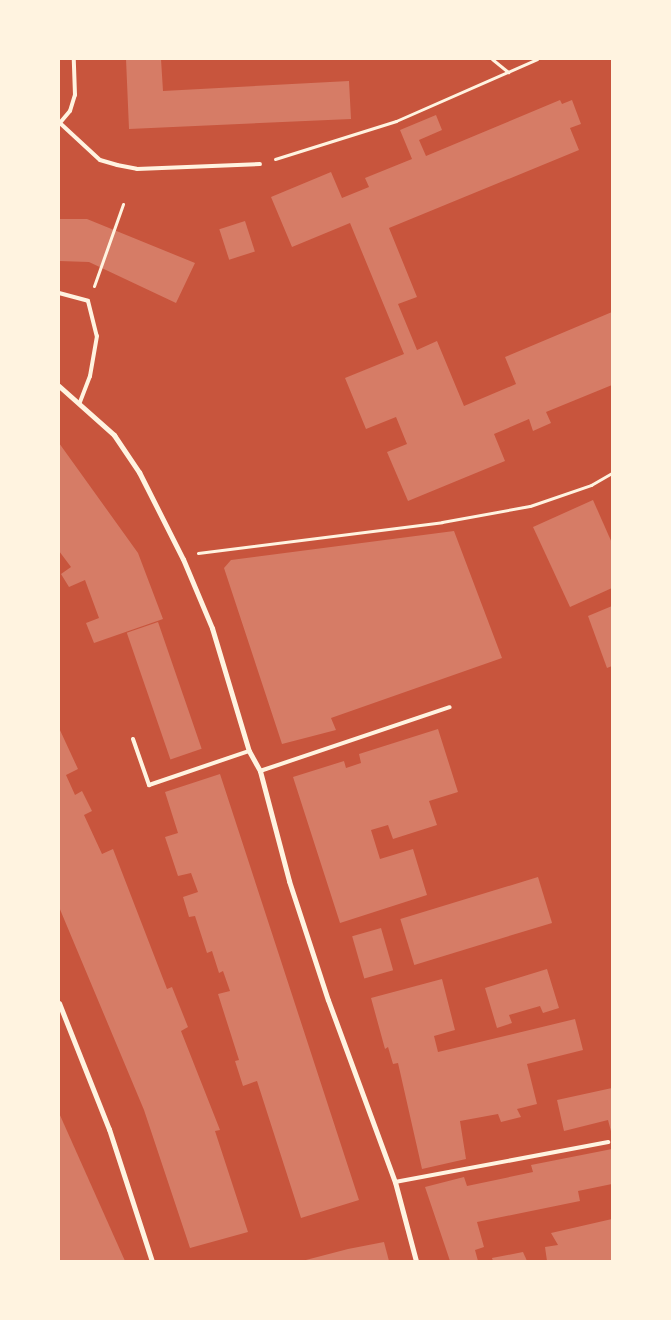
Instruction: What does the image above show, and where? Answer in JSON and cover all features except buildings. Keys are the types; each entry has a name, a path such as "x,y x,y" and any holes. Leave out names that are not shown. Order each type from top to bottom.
{"street":[{"path":"59,386 80,402 114,435 139,472 183,559 212,628 249,751 260,771 289,881 325,991 395,1182 416,1261"},
{"path":"59,1003 109,1129 152,1261"}],"lane":[{"path":"74,59 75,95 70,111 60,124 100,160 117,166 137,169 260,164"},
{"path":"59,293 88,301 98,336 90,376 80,402"},
{"path":"260,771 450,708"},
{"path":"133,739 149,785 249,751"},
{"path":"395,1182 608,1142"}],"path":[{"path":"492,59 508,72"},
{"path":"260,164 396,121 537,59"},
{"path":"88,301 123,204"},
{"path":"197,553 442,522 530,506 591,485 612,474"}]}
